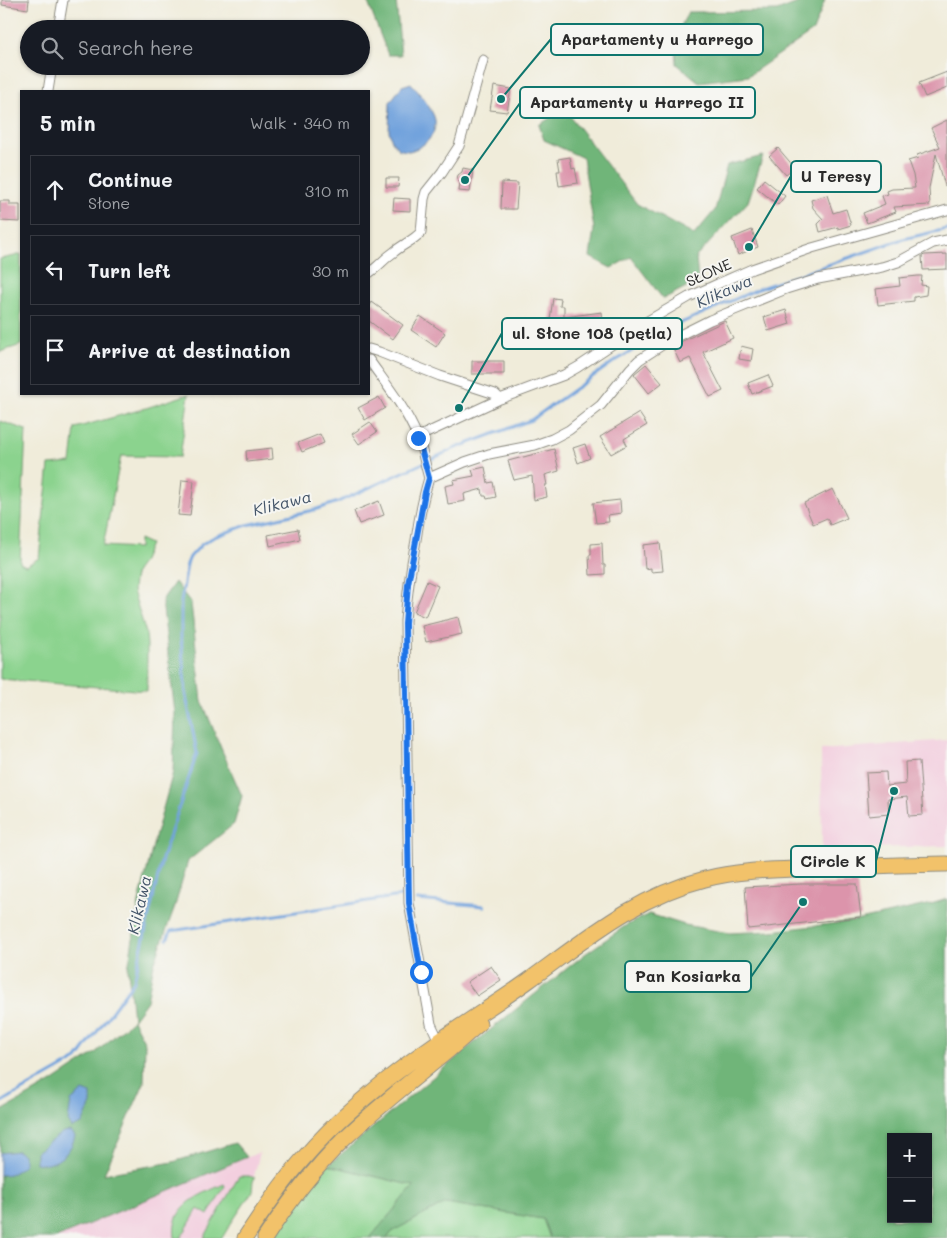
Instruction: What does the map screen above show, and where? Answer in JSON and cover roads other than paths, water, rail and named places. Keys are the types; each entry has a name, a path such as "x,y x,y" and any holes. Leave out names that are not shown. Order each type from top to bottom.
{"highway":[{"path":"265,1238 288,1203 310,1176 342,1142 443,1047 577,944 619,916 658,895 718,875 824,867 947,864"},
{"path":"246,1238 289,1175 333,1127 374,1090 443,1047"}],"street":[{"path":"60,20 63,0"},
{"path":"370,272 395,251 414,240 421,232 426,192 459,146 483,60"},
{"path":"48,90 51,75"},
{"name":"SŁONE","path":"418,438 500,399 564,375 646,322 689,297 722,282 812,248 947,210"},
{"path":"429,478 465,462 489,454 535,445 569,430 601,405 639,360 670,340 710,320 786,289 818,279 882,267 898,262 933,243 947,240"},
{"path":"370,349 440,376 496,394 500,399"},
{"path":"370,361 395,397 418,438 429,478 408,584 405,621 409,903 431,1024 443,1047"}],"water":[{"path":"411,83 432,111 435,126 432,136 424,144 408,151 398,149 392,141 389,131 390,102 402,86"},
{"path":"83,1091 91,1094 91,1104 82,1124 72,1128 68,1121 71,1101"},
{"path":"71,1131 75,1136 74,1141 62,1157 48,1164 36,1163 36,1152 63,1132"},
{"path":"18,1151 23,1155 25,1163 14,1172 0,1175 0,1153"}],"waterway":[{"name":"Klikawa","path":"0,1103 77,1059 134,981 162,859 197,753 186,696 181,638 181,602 187,564 190,557 202,544 214,537 247,525 314,510 338,502 456,448 531,420 612,363 672,327 758,289 903,239 947,229"},
{"path":"167,939 171,931 401,896"},
{"path":"417,900 484,906"}],"place":[{"name":"Apartamenty u Harrego","path":"501,99"},
{"name":"Apartamenty u Harrego II","path":"465,180"},
{"name":"U Teresy","path":"749,247"},
{"name":"ul. Słone 108 (pętla)","path":"459,408"},
{"name":"Circle K","path":"894,791"},
{"name":"Pan Kosiarka","path":"803,902"}]}
